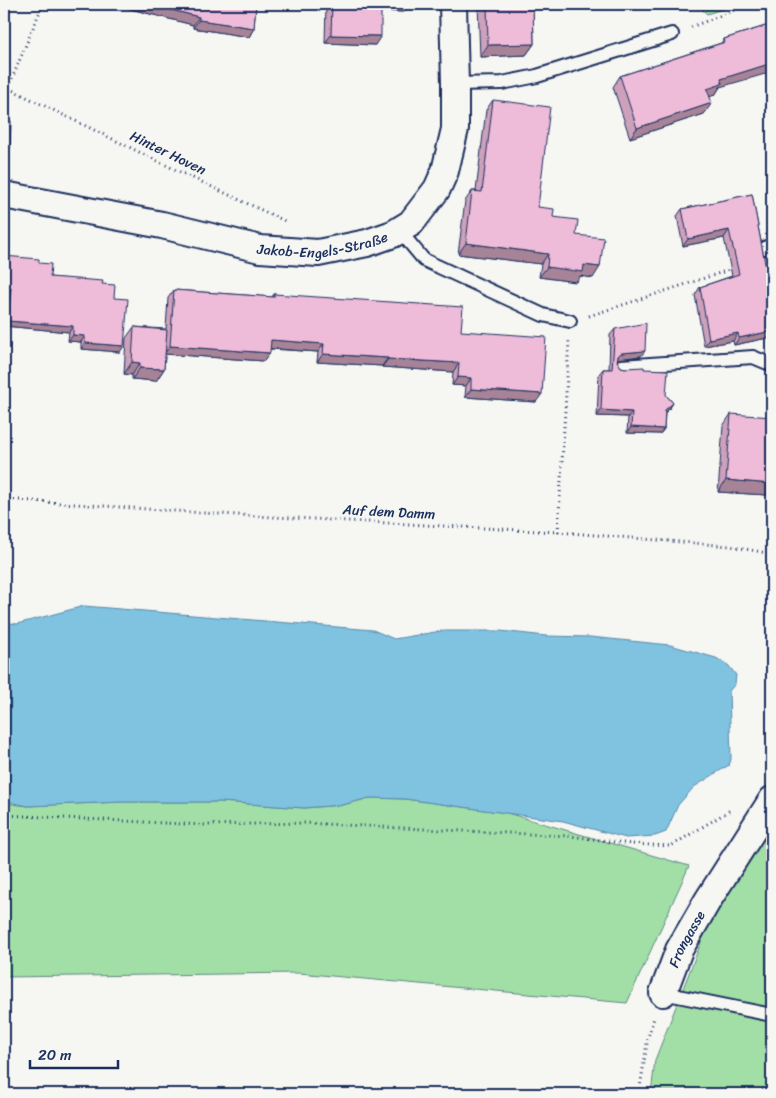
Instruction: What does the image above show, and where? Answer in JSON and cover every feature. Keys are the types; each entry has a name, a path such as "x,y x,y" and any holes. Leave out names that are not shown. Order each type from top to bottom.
{"street":[{"name":"Jakob-Engels-Straße","path":"4,196 162,225 260,249 318,253 367,243 399,230 411,223 429,200 445,171 454,129 453,4"},
{"name":"Frongasse","path":"662,993 684,942 708,900 772,800"}],"lane":[{"path":"455,84 502,83 537,76 672,34"},
{"path":"399,230 424,260 543,315 570,321"},
{"path":"621,366 753,356 772,365"},
{"path":"662,993 772,1015"}],"path":[{"path":"8,88 43,4"},
{"path":"672,34 737,8 739,4"},
{"name":"Hinter Hoven","path":"4,86 178,171 282,219 306,236 310,252"},
{"path":"558,532 570,321 710,277 759,259 768,247"},
{"name":"Auf dem Damm","path":"4,499 228,514 558,532 730,546 772,554"},
{"path":"4,815 204,825 305,824 445,830 570,836 631,844 671,846 737,806"},
{"path":"640,1094 648,1037 662,993"}],"green space":[{"path":"696,4 733,4 732,6 707,14"},
{"path":"370,798 405,799 507,813 689,866 627,1003 299,973 4,977 4,803 28,806 122,802 221,802 304,808 342,805"},
{"path":"772,823 772,1094 651,1094 655,1060 720,894"}],"water":[{"path":"84,606 373,630 394,639 441,631 500,631 670,645 716,658 728,665 736,675 735,684 729,691 731,759 729,765 694,787 678,805 666,832 655,836 626,838 563,821 405,799 370,798 342,805 304,808 221,802 122,802 28,806 4,801 4,622 17,624"}],"building":[{"path":"149,4 256,4 254,28 199,20 199,17"},
{"path":"332,4 381,4 381,36 331,35"},
{"path":"487,4 533,4 534,44 488,45"},
{"path":"772,24 772,63 721,79 722,84 707,89 712,103 637,128 620,76 725,42 724,39"},
{"path":"493,100 550,107 538,207 554,209 553,217 578,220 576,235 604,238 600,267 584,265 583,272 547,267 548,254 466,243 472,191 482,192"},
{"path":"4,120 11,121 10,149 4,149"},
{"path":"752,194 772,295 772,331 739,338 738,333 709,339 700,287 739,274 729,230 688,239 682,209"},
{"path":"4,256 39,259 39,263 51,264 50,277 103,281 102,284 115,285 114,298 128,299 124,346 85,343 85,336 73,335 73,326 8,321 11,288 4,288"},
{"path":"174,290 274,297 274,294 463,307 461,331 546,337 542,394 471,389 471,378 458,377 459,363 323,354 324,344 271,340 270,353 170,346"},
{"path":"646,323 645,351 621,353 617,361 621,367 625,368 644,367 644,369 668,370 666,395 673,403 665,410 664,429 631,427 632,412 601,410 603,369 612,369 615,329"},
{"path":"134,327 167,330 164,369 140,368 140,363 132,362"},
{"path":"731,414 772,417 772,484 726,480"}]}
